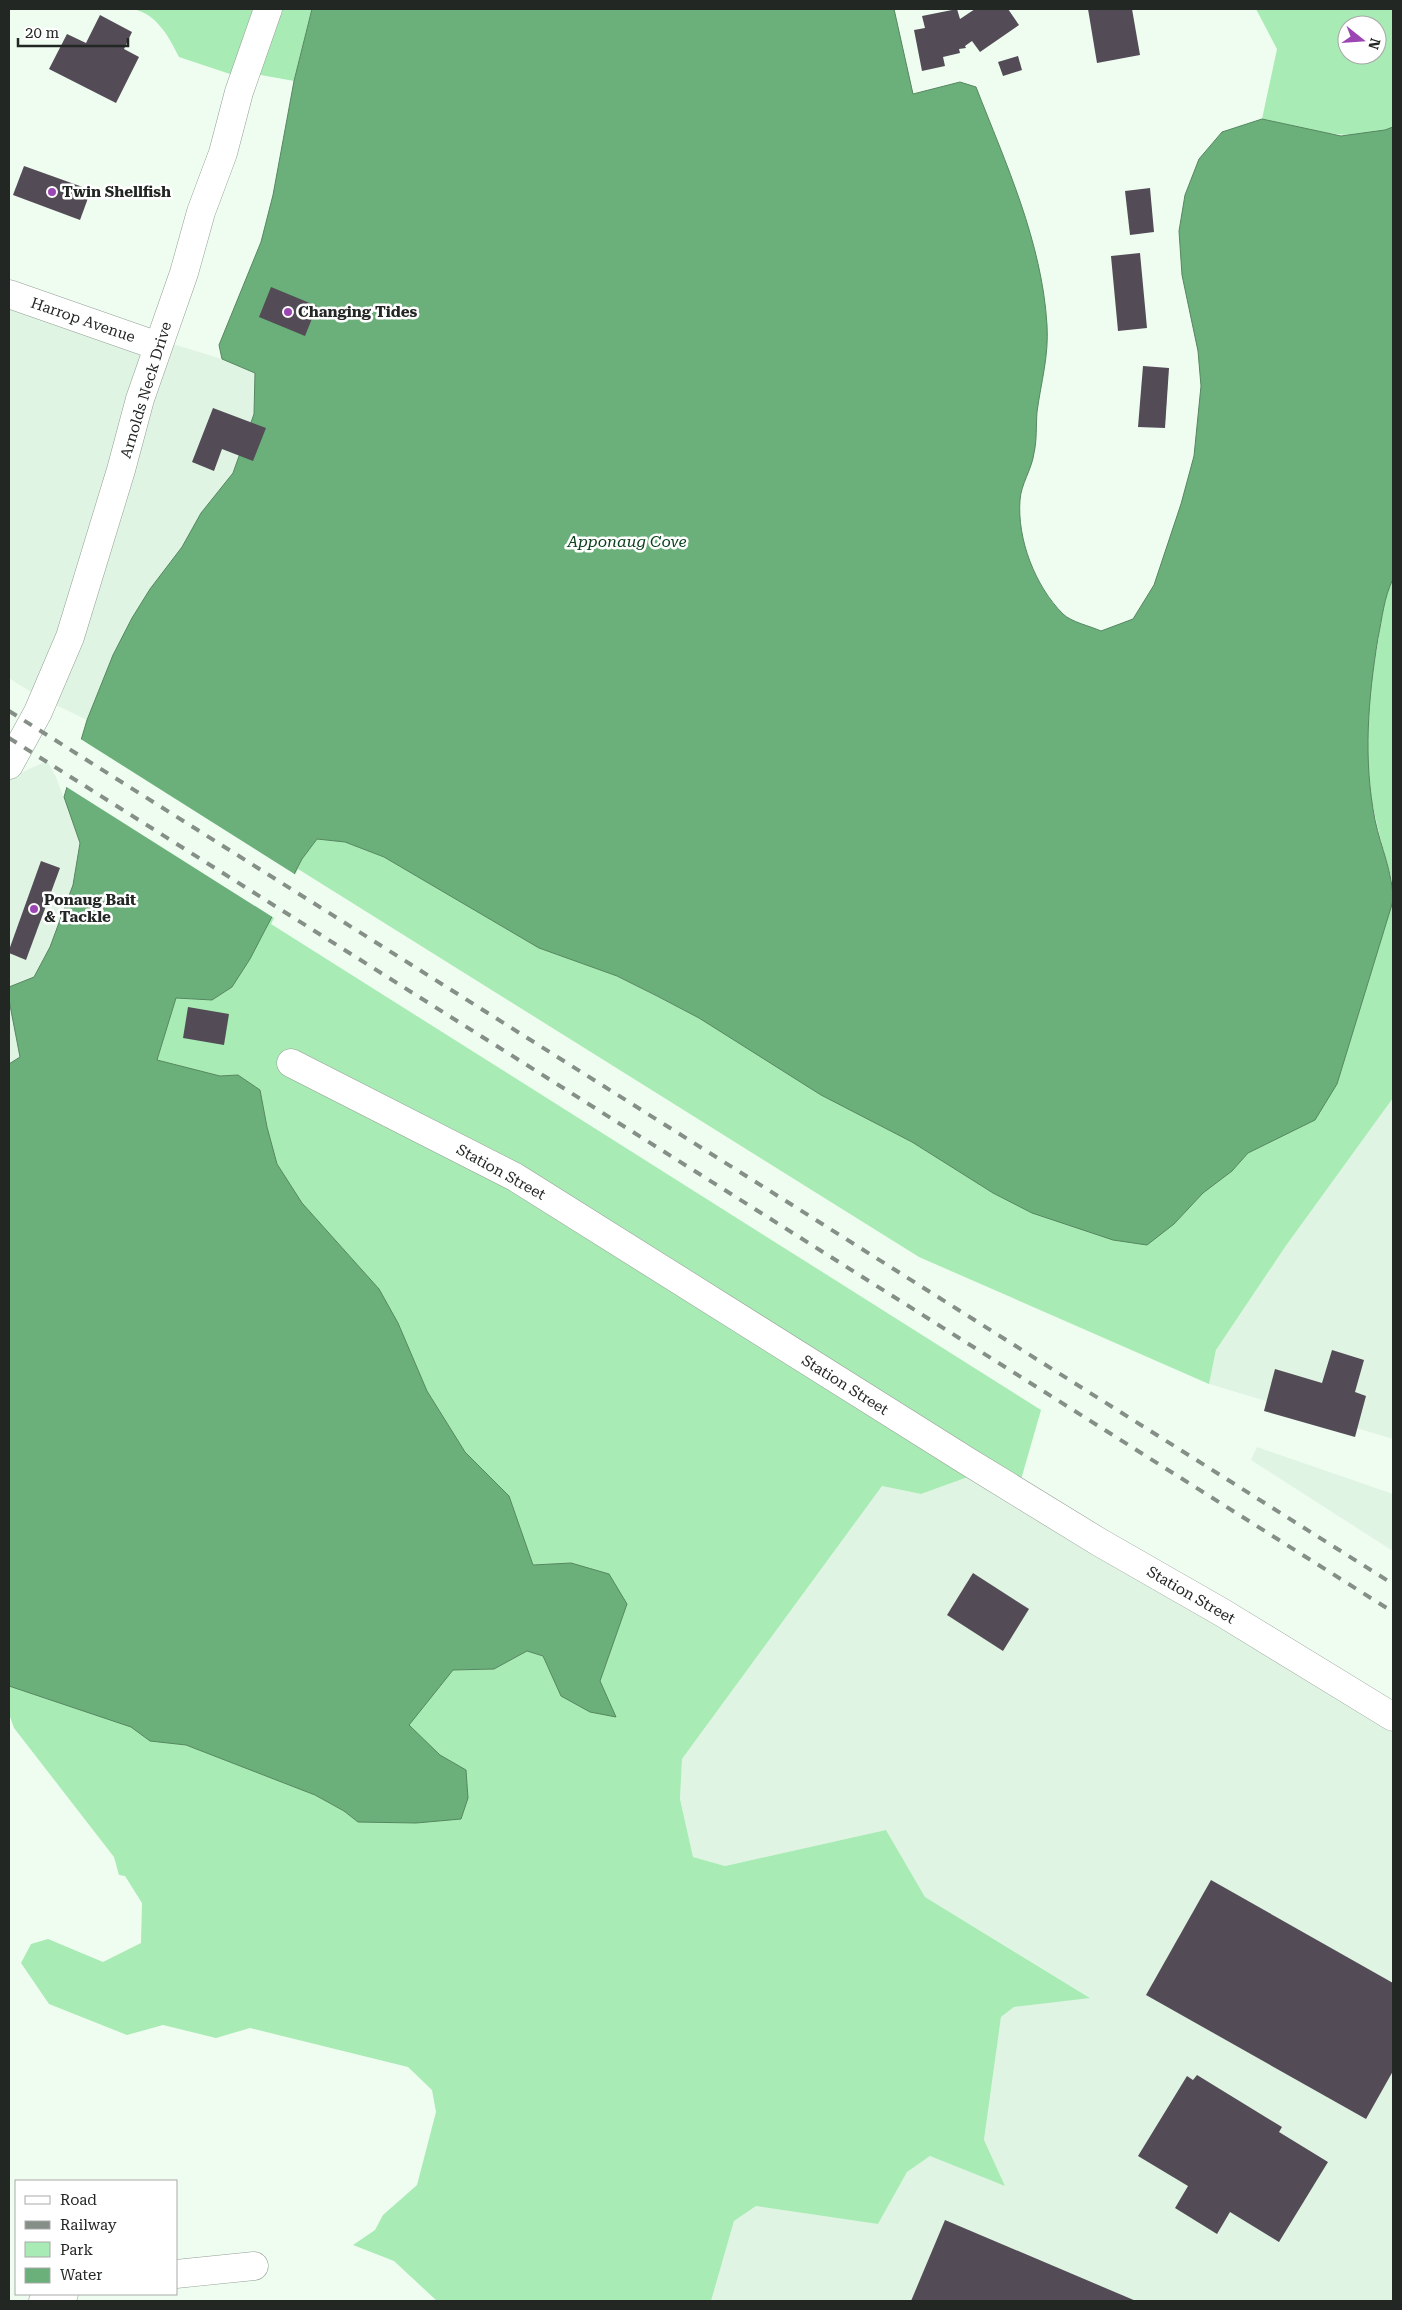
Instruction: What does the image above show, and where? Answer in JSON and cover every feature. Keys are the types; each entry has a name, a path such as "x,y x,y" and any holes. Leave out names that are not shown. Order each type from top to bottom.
{"street":[{"name":"Arnolds Neck Drive","path":"9,765 38,712 70,637 158,346 184,273 201,212 223,153 239,92 268,9"},
{"name":"Harrop Avenue","path":"9,294 158,346"},
{"name":"Station Street","path":"291,1063 515,1177 967,1461 1099,1542 1223,1613 1393,1717"},
{"path":"178,2274 254,2266"},
{"path":"43,2301 61,2295"}],"shaded area":[{"path":"9,301 163,341 222,359 255,373 254,414 233,473 201,513 182,547 113,655 87,720 37,696 9,678"},
{"path":"47,761 56,777 80,843 73,885 50,947 34,977 9,987 9,778"},
{"path":"9,1000 20,1057 9,1064"},
{"path":"1393,1098 1393,1439 1209,1384 1216,1350 1285,1247"},
{"path":"1257,1447 1393,1494 1393,1551 1251,1460"},
{"path":"983,1472 1393,1716 1393,2301 711,2301 734,2221 756,2206 878,2224 907,2172 930,2156 1005,2186 984,2141 1001,2017 1014,2007 1089,1997 925,1897 886,1830 725,1866 693,1857 680,1799 682,1759 882,1486 921,1494"}],"green space":[{"path":"133,9 312,9 294,81 250,73 248,80 179,57 161,27 149,16"},
{"path":"1256,9 1393,9 1393,127 1361,135 1344,135 1262,119 1277,49"},
{"path":"1393,579 1393,884 1371,796 1367,766 1367,730 1370,695 1383,610"},
{"path":"317,839 345,842 384,857 539,948 617,976 699,1018 821,1095 912,1142 993,1193 1032,1213 1113,1240 1174,1224 1203,1193 1232,1171 1248,1153 1315,1119 1337,1084 1393,901 1393,1098 1285,1247 1216,1350 1209,1384 919,1257 298,869 271,924 1041,1410 1018,1490 982,1472 921,1494 882,1486 682,1759 680,1799 693,1857 725,1866 886,1830 925,1897 1090,1998 1014,2007 1001,2017 984,2140 1005,2186 930,2156 907,2172 878,2224 756,2206 734,2221 711,2301 437,2301 394,2261 353,2245 375,2230 383,2215 417,2185 436,2112 432,2090 408,2067 250,2028 216,2038 163,2025 127,2035 49,2004 21,1963 31,1944 48,1939 103,1962 141,1943 142,1903 125,1876 119,1875 114,1857 14,1728 9,1714 9,1686 132,1727 150,1741 186,1745 315,1795 344,1811 358,1822 466,1770 440,1755 408,1725 453,1670 494,1669 527,1651 543,1656 561,1696 600,1681 627,1604 571,1563 533,1565 509,1496 465,1452 427,1391 398,1323 379,1289 302,1203 277,1164 260,1090 238,1075 220,1076 157,1060 176,998 212,1000 232,987 250,959 302,859"}],"water":[{"name":"Apponaug Cove","path":"312,9 894,9 913,94 960,82 976,87 1021,204 1038,264 1044,294 1047,325 1046,358 1037,412 1035,448 1020,500 1022,530 1025,546 1036,576 1053,603 1066,617 1101,631 1133,619 1154,585 1181,504 1194,456 1201,386 1198,351 1182,275 1179,231 1185,195 1199,159 1222,132 1262,119 1341,136 1385,130 1393,127 1393,579 1387,593 1378,638 1369,706 1368,752 1371,797 1375,820 1389,870 1393,901 1337,1084 1315,1120 1248,1153 1232,1171 1203,1193 1174,1224 1147,1245 1113,1240 1032,1213 993,1193 912,1142 821,1095 699,1018 617,976 539,948 384,857 345,842 317,839 302,859 250,959 232,987 212,1000 176,998 157,1060 220,1076 238,1075 260,1090 277,1164 302,1203 379,1289 398,1323 427,1391 465,1452 509,1496 533,1565 571,1563 609,1574 627,1604 600,1681 616,1717 590,1712 561,1696 543,1656 527,1651 494,1669 453,1670 409,1725 440,1755 466,1770 468,1798 461,1819 416,1823 358,1822 344,1811 315,1795 186,1745 150,1741 131,1727 9,1686 9,1064 20,1057 9,1000 9,987 34,977 50,947 73,885 80,843 64,797 87,720 113,655 132,618 150,589 182,547 201,513 233,473 254,414 255,373 222,359 219,345 261,242 273,195 294,81"}],"pier":[{"path":"79,738 296,875 274,918 65,786"}],"building":[{"path":"957,9 960,19 975,9 1008,9 1019,25 980,52 972,41 965,46 966,48 959,49 960,53 943,57 945,66 922,71 914,30 925,28 922,16"},
{"path":"1088,9 1132,9 1140,55 1097,63"},
{"path":"100,15 132,32 124,49 139,57 116,103 49,69 67,34 86,43"},
{"path":"1018,56 1022,70 1003,76 998,62"},
{"name":"Twin Shellfish","path":"24,166 91,190 80,220 13,195"},
{"path":"1150,188 1154,232 1130,235 1125,191"},
{"path":"1140,253 1147,328 1118,331 1111,256"},
{"name":"Changing Tides","path":"271,287 317,306 305,336 259,317"},
{"path":"1143,366 1169,368 1165,428 1138,427"},
{"path":"213,408 266,428 253,461 222,449 214,471 192,462"},
{"name":"Ponaug Bait & Tackle","path":"41,861 60,868 26,960 9,953 9,950"},
{"path":"188,1007 229,1014 224,1045 183,1038"},
{"path":"1332,1350 1364,1360 1355,1392 1366,1396 1355,1437 1264,1411 1275,1369 1322,1383"},
{"path":"973,1573 1029,1609 1003,1651 947,1615"},
{"path":"1211,1880 1393,1983 1393,2071 1366,2119 1146,1995"},
{"path":"1197,2075 1282,2127 1279,2132 1328,2162 1279,2242 1230,2212 1217,2234 1175,2208 1188,2186 1138,2156 1187,2076 1193,2080"},
{"path":"945,2220 1136,2301 911,2301"}],"railway":[{"path":"9,711 1393,1584"},
{"path":"9,738 1393,1612"}],"place":[{"name":"Twin Shellfish","path":"52,192"},
{"name":"Changing Tides","path":"288,312"},
{"name":"Ponaug Bait & Tackle","path":"34,909"}]}
